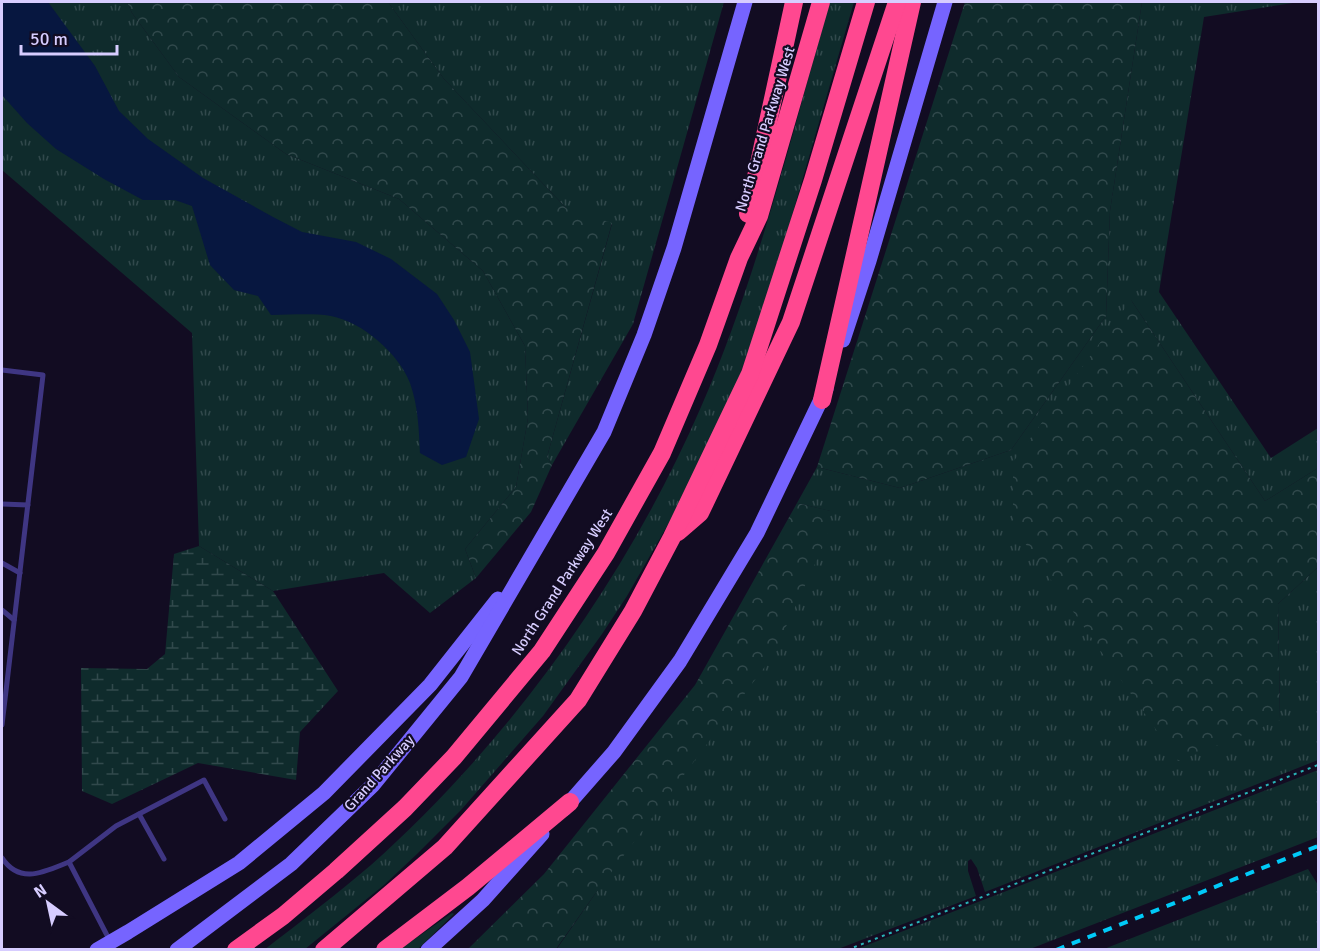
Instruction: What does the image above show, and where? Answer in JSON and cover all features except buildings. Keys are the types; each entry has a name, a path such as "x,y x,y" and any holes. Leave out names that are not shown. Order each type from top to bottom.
{"highway":[{"path":"739,258 794,2"},
{"name":"North Grand Parkway West","path":"236,950 283,916 405,808 454,757 542,651 606,553 662,453 708,345 739,258 759,216 821,2"},
{"path":"324,950 445,847 578,700 633,611 672,537 750,374 813,180 866,2"},
{"path":"672,537 700,513 790,322 897,2"},
{"path":"822,400 912,2"},
{"path":"385,950 468,887 570,802"}],"main road":[{"path":"104,946 239,863 324,793 430,686 533,554 604,432 644,335 674,248 745,2"},
{"path":"428,950 483,900 614,752 680,662 757,533 822,400 869,261 945,2"},
{"name":"Grand Parkway","path":"177,950 291,864 373,785 461,677 533,554"}],"lane":[{"path":"2,370 43,375 2,725"},
{"path":"2,504 28,505"},
{"path":"2,563 20,573"},
{"path":"2,610 14,620"},
{"path":"2,858 8,868 33,876 69,862 116,826 204,780 225,819"},
{"path":"139,814 164,859"},
{"path":"69,862 104,946"}],"path":[{"path":"846,950 1318,765"}],"green space":[{"path":"2,2 127,2 132,13 179,77 286,154 399,199 483,271 525,346 528,418 516,487 465,549 476,578 430,613 384,573 273,591 199,546 192,333 2,170"},
{"path":"127,2 388,2 444,79 566,208 612,223 547,457 552,465 531,512 476,578 465,549 516,487 528,418 525,346 483,271 399,199 286,154 179,77 132,13"},
{"path":"388,2 724,2 633,324 552,465 547,457 612,224 567,209 444,79"},
{"path":"830,2 854,2 773,281 739,378 683,498 627,596 543,716 461,810 418,853 384,885 305,949 264,950 371,865 422,817 471,765 517,711 560,654 601,594 638,533 701,407 739,309 772,207"},
{"path":"965,2 1142,2 1110,211 1106,316 1011,450 900,488 817,467"},
{"path":"1142,2 1299,2 1204,17 1159,292 1271,458 1318,428 1318,468 1265,501 1131,300 1280,720 1278,604 1318,567 1318,760 985,892 977,868 971,859 968,861 968,871 976,896 838,949 556,950 595,894 830,511 797,503 817,467 900,488 1011,450 1106,316 1110,211"},
{"path":"1131,300 1265,501 1318,468 1318,567 1278,604 1280,720 1178,761 1013,526 1013,462"},
{"path":"797,503 831,511 826,540 772,657 556,949 468,949 544,874 695,685"},
{"path":"199,546 273,591 338,691 300,732 296,780 198,763 112,804 82,791 81,668 147,669 165,654 174,554"},
{"path":"1318,770 1318,837 1030,949 857,949"},
{"path":"1308,869 1318,885 1318,949 1104,949"},
{"path":"452,913 454,914 418,949 399,950"}],"water":[{"path":"2,2 48,2 95,66 119,111 148,139 203,178 302,232 356,242 391,259 437,294 454,320 470,352 479,419 466,457 442,465 420,453 419,427 410,383 398,361 367,332 343,319 331,316 271,315 258,296 234,290 210,265 192,206 175,200 143,200 56,149 27,123 2,95"}],"railway":[{"path":"1056,950 1318,846"}]}
